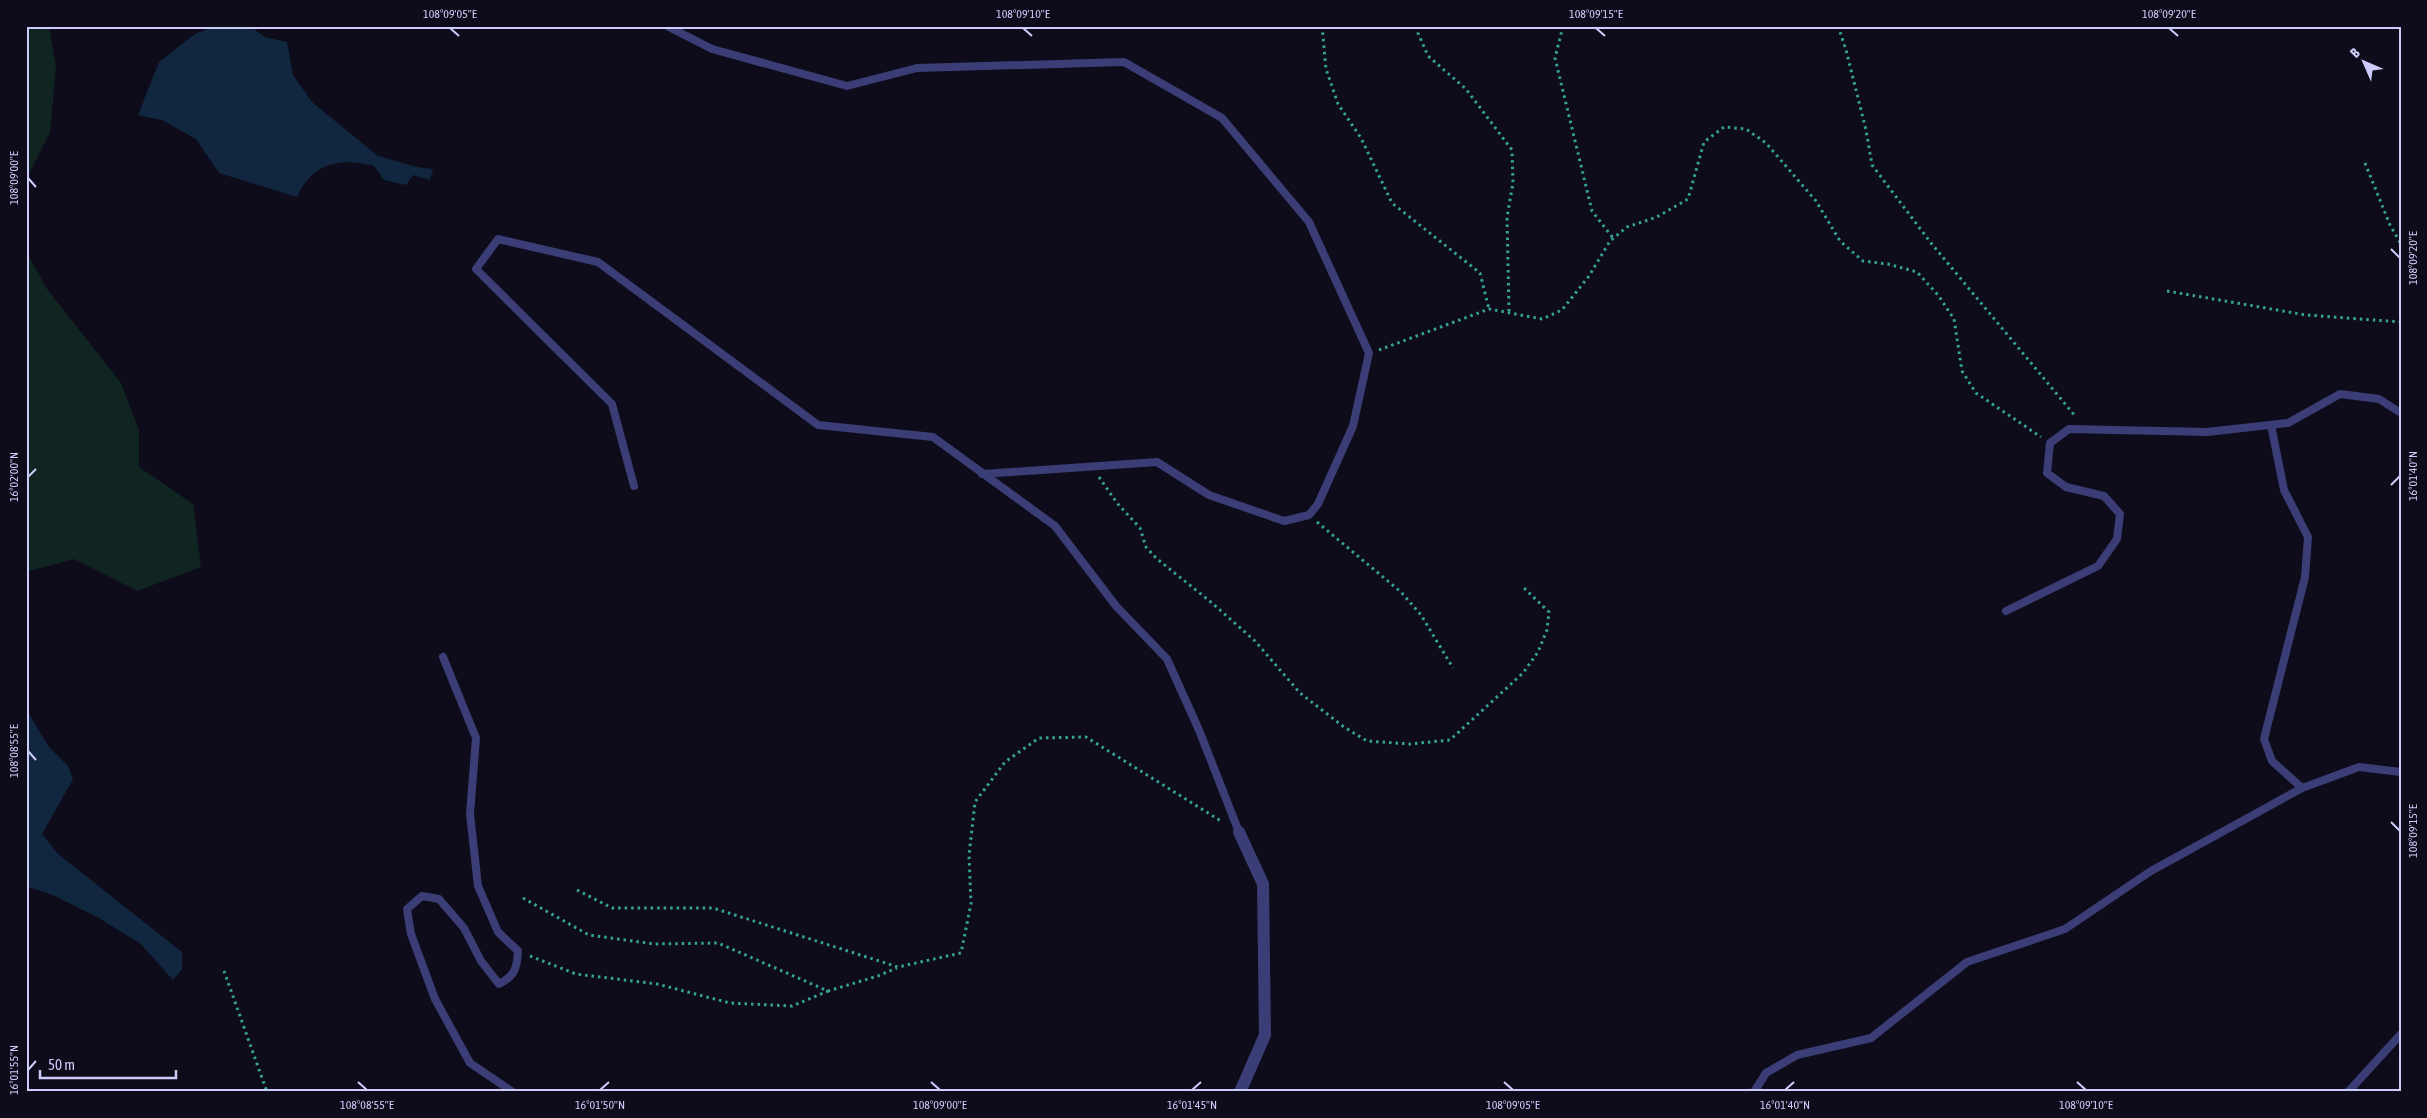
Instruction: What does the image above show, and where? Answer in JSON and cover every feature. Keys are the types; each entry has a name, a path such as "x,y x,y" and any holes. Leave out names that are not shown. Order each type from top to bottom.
{"street":[{"path":"1239,832 1263,884 1266,1035 1240,1092"}],"lane":[{"path":"666,26 712,49 847,86 917,68 1124,62 1222,118 1309,222 1369,353 1353,426 1318,504 1309,515 1284,521 1209,495 1157,462 982,474"},
{"path":"634,486 612,404 476,269 498,239 598,262 818,425 933,438 1055,526 1116,606 1167,659 1199,730 1239,832"},
{"path":"2006,611 2098,566 2118,539 2120,514 2104,496 2066,488 2047,473 2050,443 2069,429 2207,432 2288,423 2340,394 2379,399 2401,413"},
{"path":"2271,425 2284,490 2308,538 2306,577 2264,739 2272,760 2302,788"},
{"path":"443,657 476,738 470,814 478,886 498,932 518,951 517,967 511,978 499,984 482,961 464,928 438,899 422,896 407,909 411,934 434,999 470,1063 513,1092"},
{"path":"1754,1092 1766,1073 1797,1055 1871,1038 1967,962 2065,929 2151,871 2302,788 2358,767 2401,772"},
{"path":"2348,1092 2401,1034"}],"path":[{"path":"1322,26 1326,69 1338,104 1361,138 1392,203 1480,273 1489,309"},
{"path":"1419,26 1418,33 1428,56 1466,89 1512,150 1513,183 1507,217 1509,311"},
{"path":"1563,26 1555,58 1592,212 1613,238"},
{"path":"1838,26 1866,130 1872,165 1932,243 2086,430"},
{"path":"1369,353 1489,309 1509,311 1542,319 1562,310 1589,276 1613,238 1628,227 1657,217 1688,199 1704,142 1724,127 1746,129 1766,143 1816,201 1840,241 1863,261 1888,264 1917,272 1938,295 1954,319 1962,371 1976,394 2050,443"},
{"path":"2366,163 2390,225 2401,244"},
{"path":"2167,291 2306,315 2401,322"},
{"path":"1092,467 1117,503 1140,528 1146,547 1156,558 1255,641 1300,694 1344,727 1367,741 1410,744 1450,740 1523,673 1538,652 1547,630 1549,612 1523,587"},
{"path":"1309,515 1401,592 1421,615 1453,668"},
{"path":"518,951 576,974 657,984 730,1003 792,1006 828,991 878,976 898,967 961,953 971,904 969,854 975,802 1004,762 1039,738 1086,737 1239,832"},
{"path":"577,890 612,908 713,908 898,967"},
{"path":"523,898 589,935 654,944 718,943 828,991"},
{"path":"224,971 267,1092"}],"green space":[{"path":"26,26 49,26 56,67 50,132 26,180"},
{"path":"26,251 47,289 121,383 139,430 139,467 193,504 201,567 137,591 74,559 26,572"}],"water":[{"path":"215,26 250,26 265,37 287,42 293,75 312,102 378,156 417,167 433,169 430,180 413,175 406,185 384,180 374,166 362,163 339,163 328,165 319,170 303,186 297,197 219,173 196,139 162,120 138,115 159,62 195,34"},
{"path":"26,709 49,747 68,766 73,779 42,834 58,854 182,952 182,969 173,980 141,944 99,918 55,896 26,886"}]}
